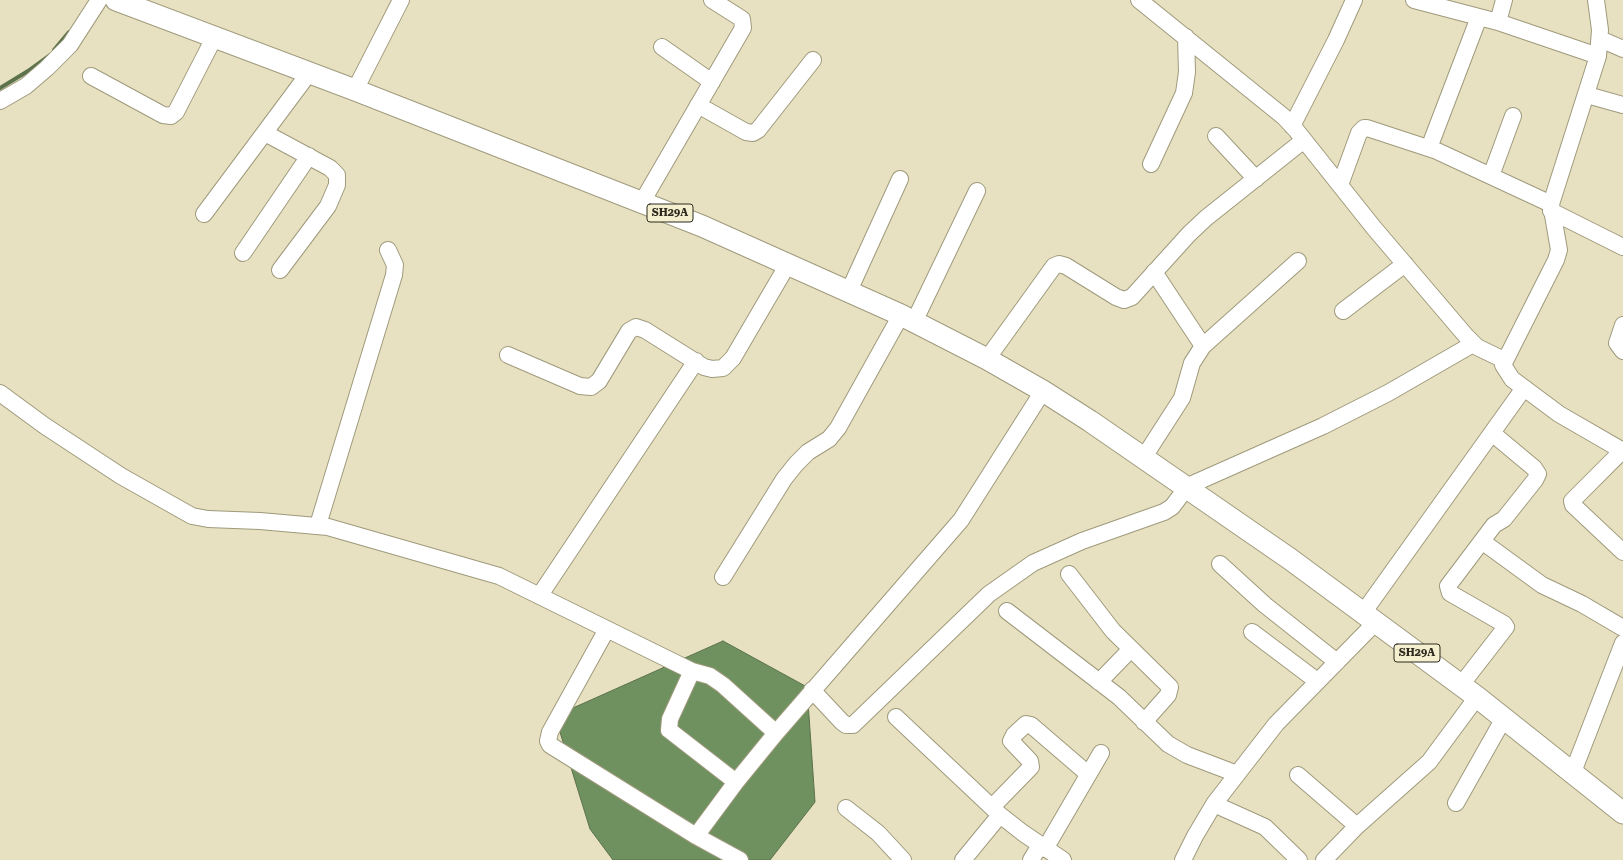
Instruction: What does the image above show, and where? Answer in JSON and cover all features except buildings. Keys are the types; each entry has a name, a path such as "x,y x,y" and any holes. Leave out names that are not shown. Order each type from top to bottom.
{"main road":[{"name":"SH29A","path":"116,0 215,36 702,226 908,318 987,359 1043,391 1144,457 1290,559 1469,691 1573,772 1623,814"}],"street":[{"path":"0,101 26,86 70,45 99,0"},
{"path":"355,90 401,0"},
{"path":"642,202 744,25 739,17 712,0"},
{"path":"1139,0 1270,106 1292,126 1405,264 1473,344 1578,426 1622,448 1572,501 1573,505 1623,552"},
{"path":"1292,126 1336,40 1354,0"},
{"path":"1414,0 1436,3 1479,16 1598,56"},
{"path":"1498,22 1504,0"},
{"path":"1183,860 1214,804 1237,774 1276,724 1337,662 1369,618 1492,433 1511,374 1558,255 1560,246 1551,208 1598,56 1600,39 1596,0"},
{"path":"1429,148 1479,16"},
{"path":"91,76 163,115 171,116 176,112 215,36"},
{"path":"1152,164 1184,93 1187,72 1186,37"},
{"path":"1600,39 1623,49"},
{"path":"662,47 712,82"},
{"path":"698,105 746,132 755,132 813,60"},
{"path":"204,214 309,73"},
{"path":"1587,95 1623,105"},
{"path":"1491,176 1513,116"},
{"path":"1340,185 1359,133 1364,128 1373,129 1429,148 1491,176 1623,247"},
{"path":"265,133 334,170 338,175 337,185 328,206 280,270"},
{"path":"1216,136 1256,179"},
{"path":"987,359 1056,265 1066,266 1116,297 1124,300 1132,297 1206,218 1304,140"},
{"path":"243,252 309,156"},
{"path":"849,291 900,179"},
{"path":"723,576 792,469 808,452 829,439 838,428 908,318 977,192"},
{"path":"318,525 394,275 395,265 388,250"},
{"path":"1144,457 1182,398 1192,363 1203,346 1298,261"},
{"path":"508,355 580,386 591,387 599,381 629,332 636,327 645,330 712,369 723,368 728,364 788,264"},
{"path":"1343,311 1405,264"},
{"path":"1154,272 1203,346"},
{"path":"812,690 842,722 846,725 853,725 989,594 1008,579 1033,563 1059,550 1164,512 1196,492 1388,393 1473,344"},
{"path":"540,595 696,361"},
{"path":"696,836 736,782 776,732 961,520 1043,391"},
{"path":"0,393 44,426 122,476 192,516 208,519 318,525 478,569 512,581 692,671 716,679 776,732"},
{"path":"1324,860 1357,826 1429,762 1506,627 1504,624 1454,596 1448,588 1494,525 1504,519 1531,486 1538,474 1534,468 1492,433"},
{"path":"1483,542 1542,585 1575,600 1623,628"},
{"path":"1220,564 1264,605 1337,662"},
{"path":"1069,574 1113,631 1170,689 1168,695 1144,722"},
{"path":"1007,611 1119,698 1168,744 1182,752 1237,774"},
{"path":"607,629 550,732 548,741 555,750 696,836 739,860"},
{"path":"1252,632 1317,681"},
{"path":"1573,772 1623,643"},
{"path":"1099,682 1131,649"},
{"path":"692,671 670,719 669,730 736,782"},
{"path":"896,717 996,811 1042,847 1063,860"},
{"path":"1456,803 1504,718"},
{"path":"963,860 996,811 1031,767 1030,762 1011,742 1012,737 1026,724 1031,725 1088,774"},
{"path":"1031,860 1042,847 1101,753"},
{"path":"1298,775 1357,826"},
{"path":"1214,804 1265,828 1299,860"},
{"path":"846,808 878,833 903,860"}],"shaded area":[{"path":"723,641 807,687 815,802 770,860 613,860 590,829 555,716"}],"waterway":[{"path":"54,50 69,32"},
{"path":"0,88 28,71 50,55"}]}
